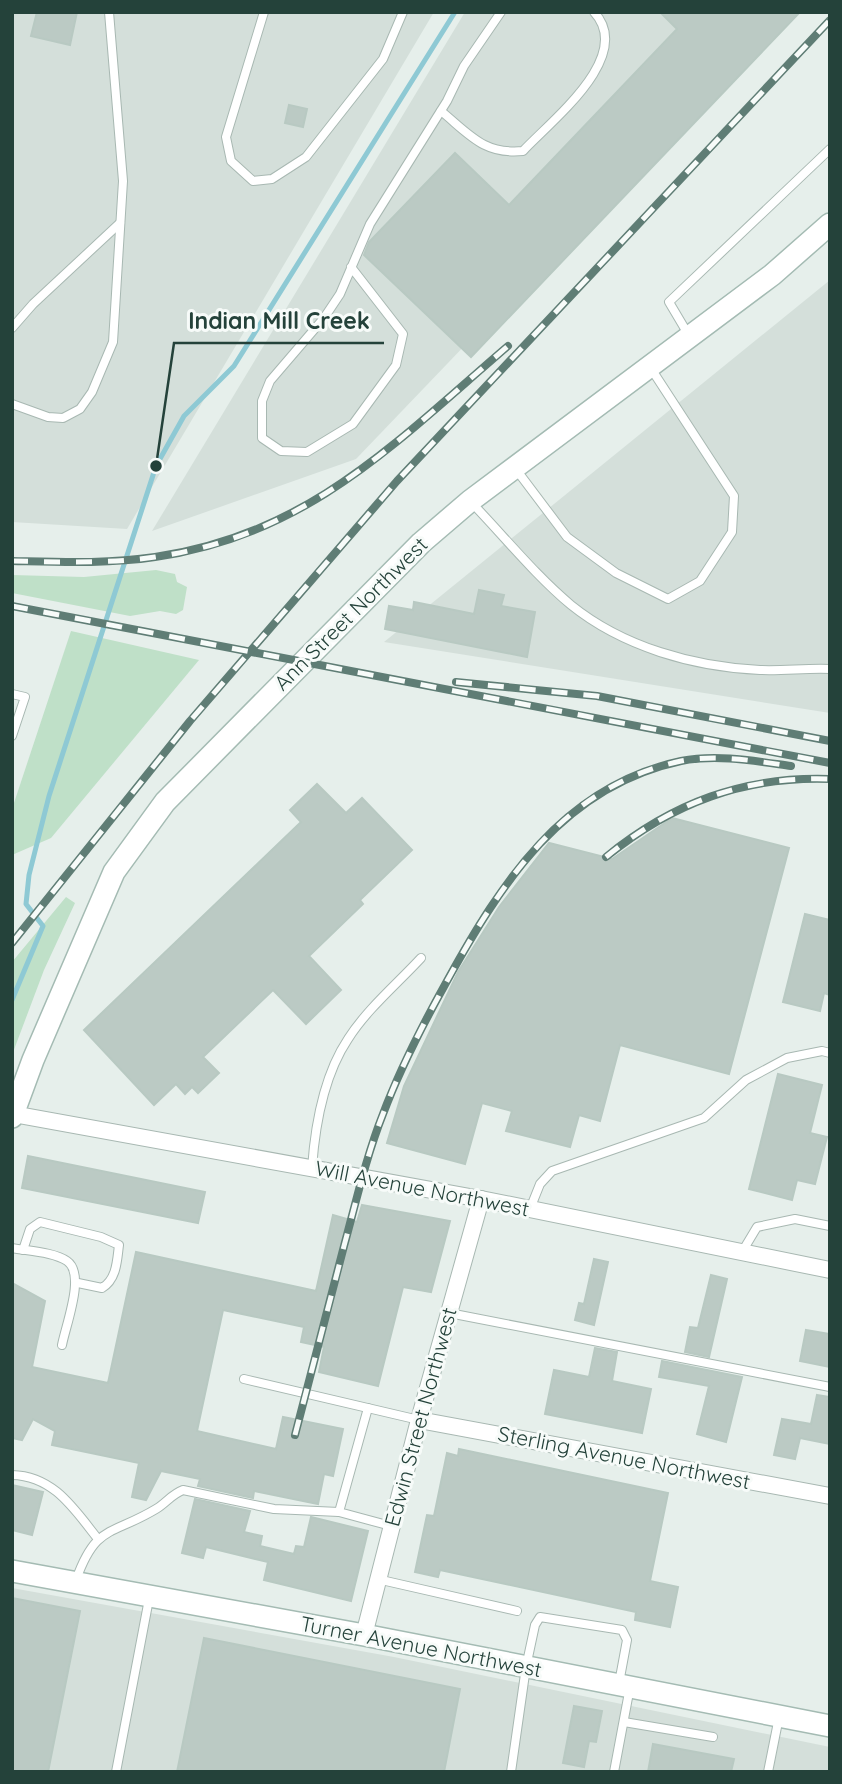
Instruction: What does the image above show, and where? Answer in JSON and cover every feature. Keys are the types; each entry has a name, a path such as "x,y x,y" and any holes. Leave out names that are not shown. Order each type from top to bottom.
{"main road":[{"name":"Ann Street Northwest","path":"13,1115 101,900 130,846 187,777 421,543 470,501 772,275 830,225"},
{"name":"Turner Avenue Northwest","path":"12,1571 364,1635 830,1726"}],"street":[{"name":"Will Avenue Northwest","path":"13,1115 481,1199 830,1270"},
{"name":"Edwin Street Northwest","path":"364,1635 419,1419 481,1199"},
{"name":"Sterling Avenue Northwest","path":"419,1419 830,1496"}],"lane":[{"path":"12,404 48,417 63,418 80,409 92,392 113,342 122,145 109,12"},
{"path":"264,12 226,137 231,161 253,181 272,178 306,157 383,60 402,12"},
{"path":"351,267 403,334 396,365 353,424 307,452 281,451 262,438 261,401 270,380 324,318 370,224 441,111 464,66 501,12"},
{"path":"441,111 487,148 503,153 523,151 596,73 607,34 594,12"},
{"path":"690,337 669,302 830,149"},
{"path":"12,328 33,304 120,223"},
{"path":"515,468 567,537 616,573 668,599 700,581 732,532 734,496 649,367"},
{"path":"470,501 570,604 608,630 653,650 696,661 760,670 829,666"},
{"path":"12,694 25,697 12,736"},
{"path":"312,1168 313,1145 329,1079 348,1038 421,958"},
{"path":"530,1209 540,1184 552,1171 704,1118 746,1080 787,1059 822,1051 830,1053"},
{"path":"742,1252 757,1227 795,1219 830,1226"},
{"path":"23,1250 30,1228 40,1222 102,1237 119,1245 113,1278 108,1284 102,1288 78,1283"},
{"path":"12,1248 66,1260 75,1270 78,1283 62,1345"},
{"path":"449,1313 830,1387"},
{"path":"244,1379 419,1419"},
{"path":"339,1512 368,1408"},
{"path":"12,1475 26,1476 51,1485 98,1539"},
{"path":"75,1582 86,1551 98,1539 158,1507 172,1494 183,1490 274,1509 339,1512 391,1526"},
{"path":"377,1579 517,1611"},
{"path":"116,1772 149,1596"},
{"path":"511,1772 526,1667 535,1625 540,1617 622,1630 627,1634 624,1722 614,1772"},
{"path":"768,1772 779,1717"},
{"path":"624,1722 713,1737"}],"shaded area":[{"path":"12,12 434,12 127,529 12,522"},
{"path":"465,12 784,12 356,459 152,531"},
{"path":"830,280 830,713 384,642"},
{"path":"12,1588 394,1657 830,1747 830,1772 12,1772"}],"green space":[{"path":"156,570 175,574 177,582 187,587 183,610 176,614 160,611 130,616 12,593 12,575 84,577"},
{"path":"71,631 199,660 51,838 12,855 12,809"},
{"path":"66,897 75,903 44,970 12,1055 12,962"}],"building":[{"path":"37,12 77,12 70,45 31,36"},
{"path":"660,12 800,12 471,357 364,255 369,242 455,153 509,205 677,29"},
{"path":"289,105 307,109 303,127 285,123"},
{"path":"479,590 504,595 501,606 535,612 527,657 385,629 389,606 413,610 414,602 474,614"},
{"path":"317,784 346,813 362,798 412,850 360,900 363,904 309,956 341,990 306,1024 273,990 203,1057 219,1073 198,1093 192,1087 185,1094 176,1084 154,1105 84,1030 301,822 290,810"},
{"path":"672,818 789,848 729,1074 620,1045 600,1121 579,1115 570,1147 506,1131 512,1111 482,1103 465,1164 387,1143 404,1086 458,972 499,907 549,843 612,859"},
{"path":"805,914 830,920 830,995 824,993 820,1011 783,1002"},
{"path":"778,1074 822,1085 810,1133 827,1137 815,1184 797,1180 792,1200 749,1189"},
{"path":"28,1156 205,1192 198,1223 22,1188"},
{"path":"362,1205 450,1221 431,1292 403,1287 378,1386 319,1372 324,1347 301,1342 304,1327 223,1310 197,1431 276,1449 283,1417 343,1429 333,1476 324,1474 318,1504 254,1491 253,1498 198,1486 200,1479 161,1471 146,1500 132,1497 139,1463 52,1445 55,1431 33,1419 22,1440 12,1438 12,1283 45,1301 32,1367 108,1383 136,1252 316,1291 333,1215 357,1222"},
{"path":"594,1259 608,1262 594,1325 575,1320 579,1303 584,1304"},
{"path":"711,1275 727,1279 709,1357 685,1352 690,1327 698,1328"},
{"path":"806,1330 830,1334 830,1367 800,1361"},
{"path":"595,1348 617,1352 612,1381 651,1389 642,1433 545,1414 554,1370 589,1377"},
{"path":"662,1361 742,1377 726,1442 697,1434 709,1386 659,1377"},
{"path":"817,1395 830,1397 830,1444 800,1438 795,1459 774,1455 782,1419 811,1424"},
{"path":"459,1449 668,1493 650,1581 678,1587 670,1627 635,1620 636,1612 440,1570 438,1577 415,1572 427,1515 434,1516 447,1453 458,1456"},
{"path":"12,1485 43,1492 32,1535 12,1530"},
{"path":"195,1499 250,1511 244,1532 262,1536 260,1546 294,1554 296,1546 304,1547 311,1517 368,1531 351,1601 264,1580 268,1562 206,1547 203,1558 182,1553"},
{"path":"12,1598 80,1611 48,1772 12,1772"},
{"path":"204,1638 460,1689 444,1772 177,1772"},
{"path":"574,1706 602,1711 596,1742 589,1741 584,1767 563,1763"},
{"path":"653,1744 734,1759 731,1772 648,1772"}],"waterway":[{"path":"12,1000 43,926 26,904 29,875 49,796 156,466 184,416 234,366 455,12"}],"railway":[{"path":"12,943 190,721 397,481 830,20"},
{"path":"12,561 102,562 155,557 210,546 260,528 305,506 348,479 428,416 508,346"},
{"path":"12,606 830,763"},
{"path":"456,682 597,696 830,741"},
{"path":"295,1435 371,1147 383,1114 404,1063 438,997 468,944 514,875 540,844 569,816 602,792 639,774 681,761 708,758 791,766"},
{"path":"606,857 657,822 710,797 768,782 830,779"}],"place":[{"name":"Indian Mill Creek","path":"156,466"}]}
